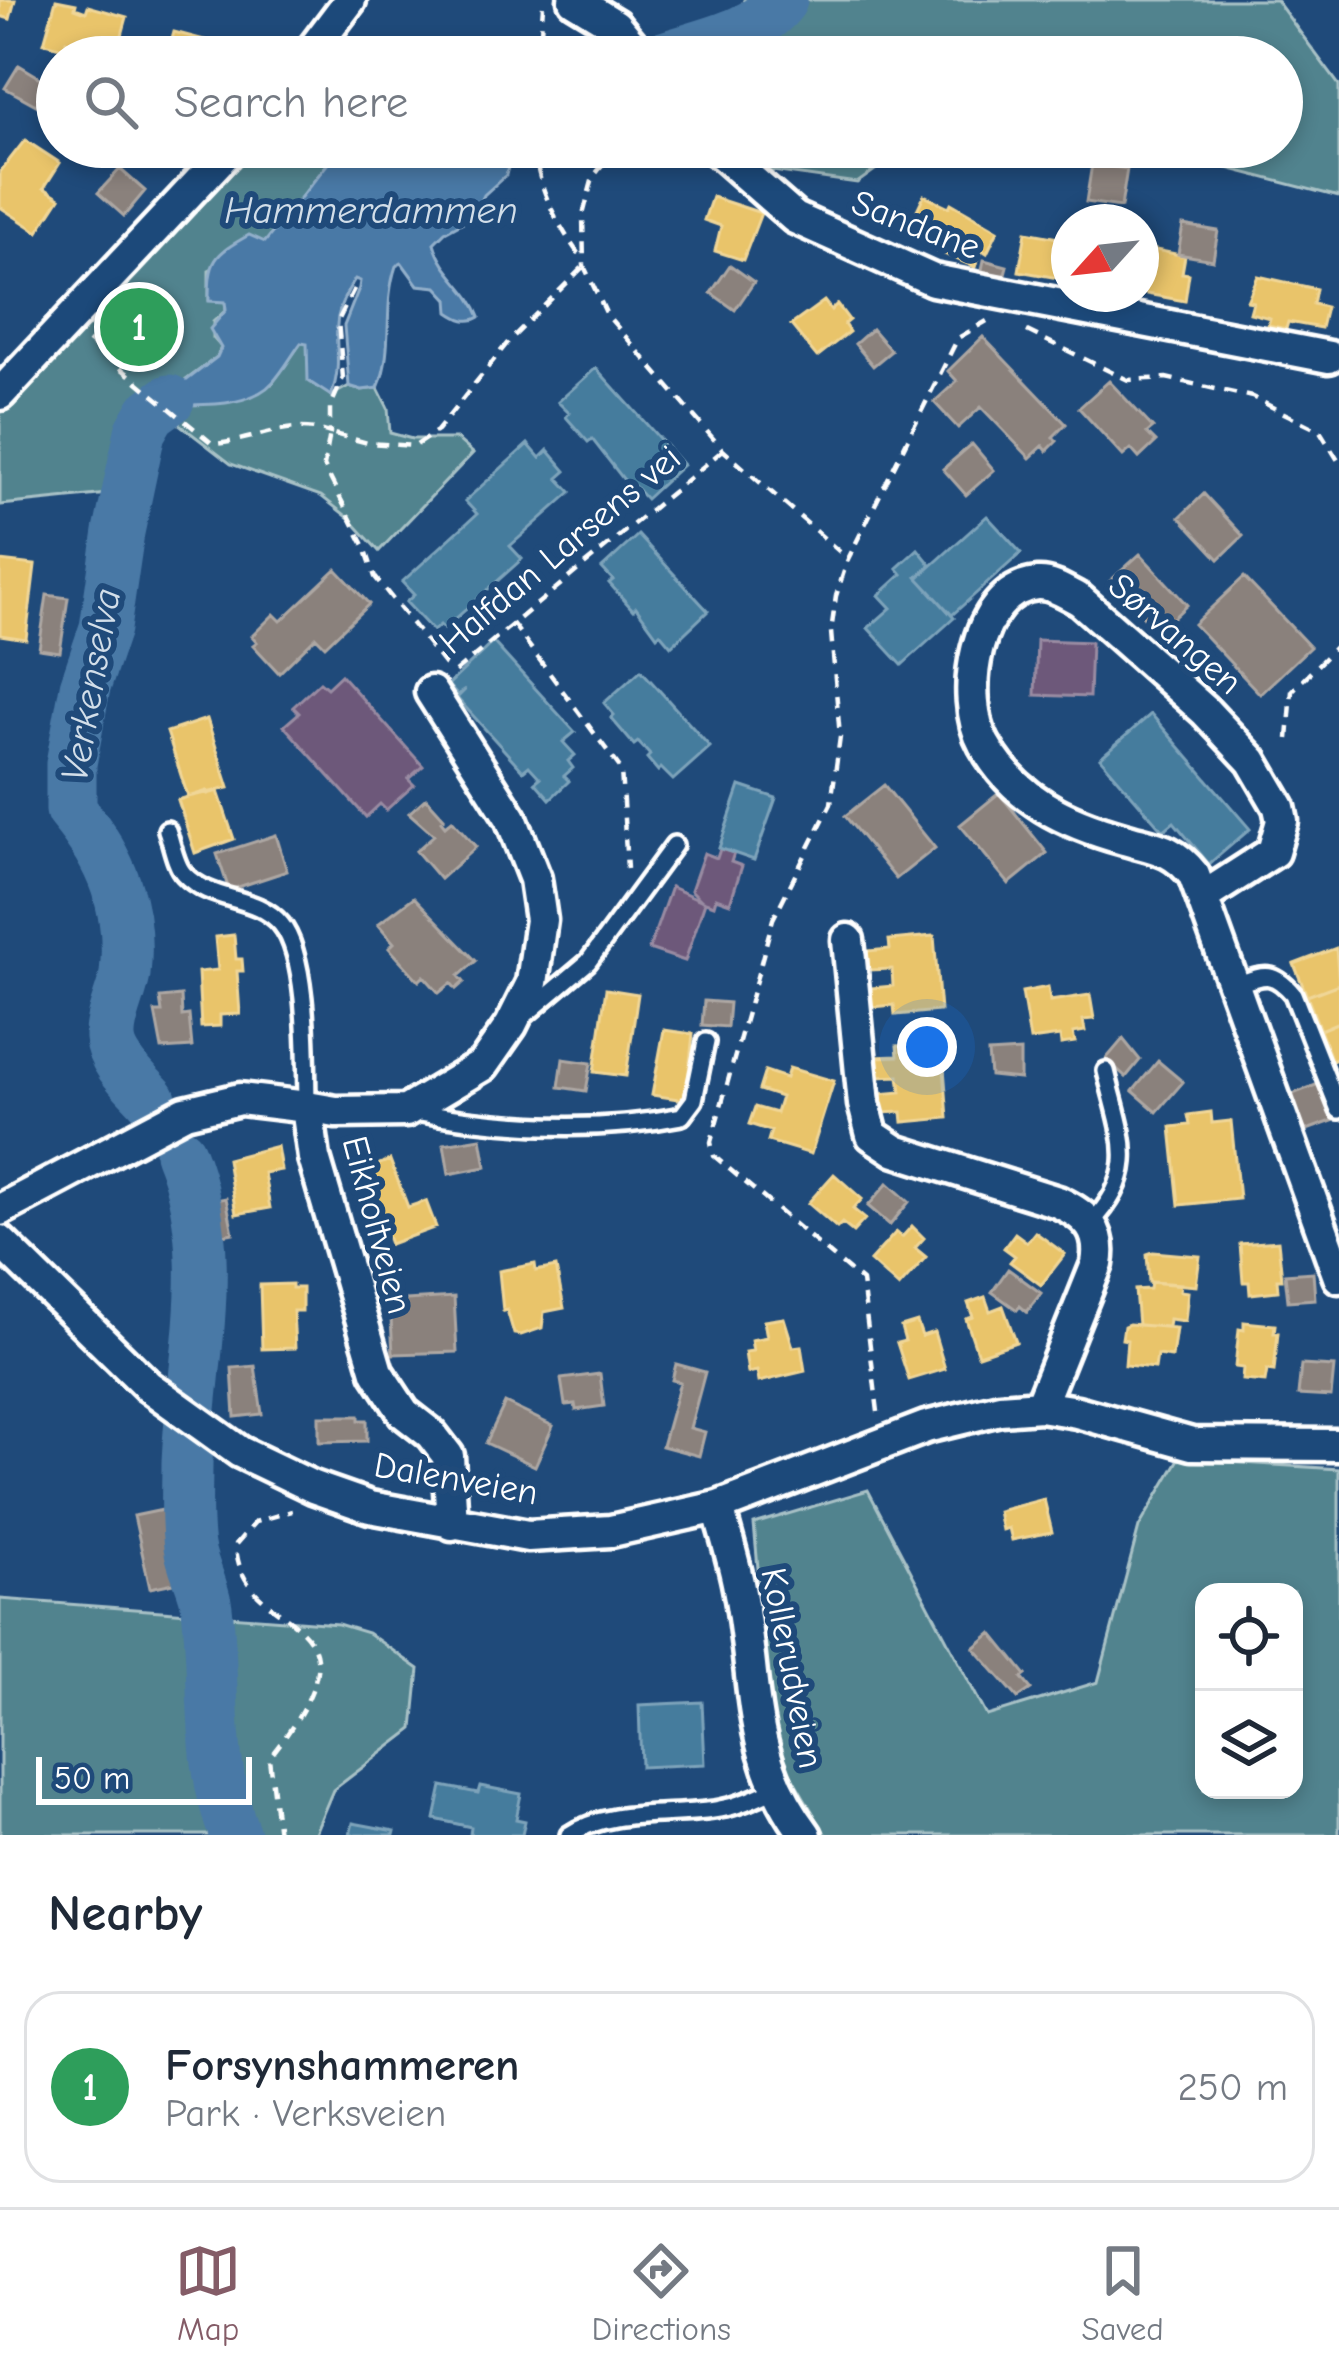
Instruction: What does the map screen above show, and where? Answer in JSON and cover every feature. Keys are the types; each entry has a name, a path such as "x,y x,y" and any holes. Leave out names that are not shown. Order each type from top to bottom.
{"street":[{"path":"323,36 350,0"},
{"path":"574,0 615,25 624,36"},
{"path":"0,394 213,168"},
{"name":"Sandane","path":"739,168 795,218 933,280 1328,357"},
{"name":"Sørvangen","path":"1203,897 1273,852 1282,821 1268,786 1234,739 1080,600 1038,584 1012,595 995,609 973,668 970,706 986,747 998,766 1041,807 1075,824 1166,848 1194,875 1339,1277"},
{"path":"307,1107 336,1112 406,1111 483,1065 512,1024 532,983 541,920 535,880 511,818 442,683"},
{"path":"848,940 864,1104 872,1135 896,1151 1058,1202 1090,1222 1100,1248 1097,1264 1040,1406"},
{"name":"Eikholtveien","path":"0,1210 185,1112 241,1099 307,1107 314,1158 377,1372 404,1413 431,1434 448,1456 452,1524"},
{"name":"Dalenveien","path":"0,1241 175,1408 240,1452 370,1507 527,1536 611,1532 718,1507 926,1426 984,1412 1040,1406 1192,1444 1339,1444"},
{"name":"Kollerudveien","path":"718,1507 740,1590 754,1702 775,1789 806,1835"}],"lane":[{"path":"167,830 182,873 223,898 261,906 284,927 300,973 307,1107"},
{"path":"512,1024 588,962 674,845"},
{"path":"1233,986 1264,975 1281,980 1293,994 1339,1110"},
{"path":"406,1111 484,1125 543,1127 682,1116 694,1100 706,1042"},
{"path":"1090,1222 1114,1198 1124,1170 1106,1071"},
{"path":"569,1835 610,1820 724,1808 775,1789"}],"path":[{"path":"540,36 544,0"},
{"path":"537,168 608,315 723,450 848,559"},
{"path":"69,325 213,444 245,442 309,425 368,443 415,446 437,431 509,340 583,262 583,215 593,177 600,168"},
{"path":"356,285 338,321 343,379 330,408 324,466 365,547 375,578 442,683"},
{"path":"882,1419 875,1406 862,1281 714,1156 711,1142 773,919 831,804 840,737 831,632 848,559 958,338 984,321 1000,323"},
{"path":"1016,325 1128,380 1166,378 1252,397 1320,430 1339,462"},
{"name":"Halfdan Larsens vei","path":"442,683 723,450"},
{"path":"512,623 621,769 628,905"},
{"path":"1288,739 1292,691 1339,643"},
{"path":"278,1835 269,1758 288,1735 320,1671 318,1653 303,1628 248,1587 236,1563 236,1544 255,1522 317,1504 321,1490"}],"green space":[{"path":"744,0 1276,0 1303,36 729,36"},
{"path":"1303,36 1339,85 1339,197 1227,168 1303,168"},
{"path":"213,168 324,168 265,243 209,270 209,300 225,301 226,310 213,322 213,338 221,347 217,357 166,395 169,400 150,419 139,441 127,492 0,505 0,402"},
{"path":"750,168 878,168 857,183"},
{"path":"301,343 307,343 331,396 349,386 378,388 388,408 390,433 412,439 457,439 473,453 379,551 321,496 231,464 170,417 173,405 212,401 272,384"},
{"path":"1179,1459 1339,1469 1339,1835 826,1835 774,1746 754,1524 868,1490 987,1716 1098,1682 1139,1527"},
{"path":"0,1599 338,1624 368,1633 419,1669 413,1729 333,1790 314,1835 0,1835"}],"water":[{"name":"Hammerdammen","path":"324,168 508,168 484,195 474,216 434,243 480,317 464,320 449,312 448,299 437,287 418,285 402,263 396,266 392,281 386,358 378,388 349,386 344,326 359,288 360,281 355,279 339,312 331,396 308,381 307,344 301,343 273,382 252,396 226,403 173,405 166,396 217,357 221,348 210,329 226,310 225,302 209,301 216,260 249,235 265,242"}],"building: Homes":[{"path":"0,0 15,0 10,19 0,16"},
{"path":"56,0 76,4 75,8 86,12 88,6 127,17 122,36 46,36"},
{"path":"25,140 36,147 36,168 57,168 44,188 60,198 38,232 0,207 0,172"},
{"path":"924,195 949,207 951,203 998,230 975,267 906,233"},
{"path":"712,197 761,213 743,260 715,251 721,226 704,220"},
{"path":"1026,232 1051,237 1051,277 1019,271"},
{"path":"1159,251 1185,256 1182,273 1189,274 1185,301 1159,296"},
{"path":"1258,276 1316,289 1313,304 1326,307 1321,328 1288,322 1286,329 1268,325 1270,318 1250,313 1253,302 1247,301"},
{"path":"824,301 831,310 837,304 849,320 844,324 849,332 817,357 791,325"},
{"path":"0,561 35,565 26,639 0,635"},
{"path":"207,719 229,788 188,797 167,732"},
{"path":"218,791 234,839 195,853 178,800"},
{"path":"234,935 236,959 242,959 243,971 237,971 240,1014 220,1015 220,1026 201,1027 198,972 218,970 215,937"},
{"path":"934,936 940,1011 895,1015 894,1005 872,1007 870,988 893,986 892,969 869,970 867,951 890,949 889,940"},
{"path":"1336,948 1339,984 1307,996 1294,964"},
{"path":"1339,984 1339,1022 1320,1030 1307,996"},
{"path":"1048,987 1050,1001 1090,995 1094,1019 1083,1020 1085,1031 1073,1033 1075,1042 1061,1044 1060,1036 1030,1040 1022,992"},
{"path":"606,989 638,994 626,1076 594,1072"},
{"path":"1339,1022 1339,1058 1332,1061 1320,1030"},
{"path":"664,1030 693,1034 688,1080 693,1081 685,1100 652,1095"},
{"path":"942,1043 948,1118 903,1122 902,1112 879,1113 878,1094 901,1092 899,1076 877,1077 875,1057 898,1056 897,1046"},
{"path":"789,1068 834,1081 811,1154 768,1141 771,1131 749,1124 755,1107 776,1113 781,1097 759,1090 765,1071 786,1078"},
{"path":"1211,1112 1212,1123 1231,1121 1239,1199 1179,1205 1171,1127 1190,1125 1188,1115"},
{"path":"277,1146 281,1170 264,1173 270,1208 236,1214 227,1159"},
{"path":"390,1160 408,1207 426,1201 436,1227 390,1244 355,1178 356,1173"},
{"path":"834,1174 862,1199 853,1209 865,1219 853,1232 842,1223 837,1228 808,1203"},
{"path":"912,1226 924,1238 915,1248 926,1257 899,1287 870,1261 896,1232 902,1237"},
{"path":"1035,1232 1065,1254 1041,1285 1010,1262 1015,1256 1004,1248 1015,1233 1027,1242"},
{"path":"1278,1241 1282,1279 1277,1279 1278,1291 1250,1294 1249,1282 1243,1282 1240,1244"},
{"path":"1147,1254 1200,1256 1196,1286 1149,1282"},
{"path":"535,1264 536,1271 556,1267 564,1308 544,1312 542,1328 514,1334 507,1310 503,1311 499,1271"},
{"path":"1151,1282 1181,1284 1180,1291 1188,1292 1185,1321 1169,1319 1168,1327 1138,1325 1135,1290 1150,1289"},
{"path":"292,1284 292,1288 302,1288 302,1311 293,1311 295,1348 262,1349 260,1285"},
{"path":"985,1297 990,1311 1003,1306 1016,1342 978,1355 966,1319 973,1317 968,1303"},
{"path":"784,1318 793,1347 801,1346 805,1371 759,1382 757,1371 748,1373 745,1352 753,1351 751,1340 767,1337 764,1321"},
{"path":"917,1322 922,1336 934,1332 945,1369 909,1380 897,1343 905,1341 901,1327"},
{"path":"1244,1322 1275,1325 1274,1333 1278,1333 1274,1371 1267,1370 1265,1382 1242,1380 1243,1368 1235,1367"},
{"path":"1124,1326 1176,1328 1172,1357 1157,1355 1155,1368 1125,1365 1127,1340 1122,1339"},
{"path":"1044,1499 1052,1532 1012,1540 1009,1528 1002,1530 998,1511"}],"building: Offices":[{"path":"1037,640 1091,642 1089,697 1035,695"},
{"path":"341,675 423,766 408,779 414,785 386,810 380,804 366,817 284,726 299,713 293,707 320,682 327,688"},
{"path":"720,849 734,853 731,862 742,866 730,903 716,898 714,905 691,890 704,853 717,858"},
{"path":"671,887 705,902 685,961 649,949"}],"building: Public":[{"path":"596,368 683,465 646,499 634,486 631,489 592,439 588,442 558,402"},
{"path":"528,444 540,458 548,450 566,471 558,478 571,492 510,546 522,559 444,629 440,625 433,631 406,602 414,595 402,582 477,514 465,501"},
{"path":"987,516 1021,553 952,615 918,578"},
{"path":"638,535 708,611 671,646 609,583 613,580 602,568"},
{"path":"918,549 931,565 917,577 954,618 902,665 868,628 891,608 879,595 902,574 897,568"},
{"path":"493,642 575,732 563,742 575,755 568,761 573,768 564,776 569,781 550,799 529,766 523,771 457,698 465,690 457,695 448,685"},
{"path":"641,670 710,747 673,780 661,768 658,771 638,742 634,745 604,703"},
{"path":"1151,714 1250,829 1209,864 1174,822 1163,831 1100,758"},
{"path":"740,786 776,798 754,860 719,848"},
{"path":"702,1702 705,1764 641,1767 639,1705"},
{"path":"442,1786 478,1793 480,1786 521,1794 516,1819 525,1821 522,1835 470,1835 471,1827 435,1819"},
{"path":"353,1823 395,1831 394,1835 350,1835"}],"building: Industry":[{"path":"19,65 36,75 36,105 5,88"},
{"path":"1091,168 1127,169 1121,204 1086,202"},
{"path":"120,169 145,191 124,216 98,193"},
{"path":"1183,225 1218,231 1213,260 1178,254"},
{"path":"984,260 1007,266 1002,285 980,279"},
{"path":"730,265 754,282 735,310 711,293"},
{"path":"872,329 891,351 873,366 855,344"},
{"path":"983,337 1066,424 1047,451 1043,446 1030,458 981,407 958,428 934,402 957,381 948,371"},
{"path":"1109,381 1153,428 1147,433 1156,442 1139,458 1131,449 1123,456 1079,408"},
{"path":"972,444 994,470 966,495 943,469"},
{"path":"1204,494 1243,536 1219,559 1180,517"},
{"path":"1140,554 1187,605 1158,632 1110,581"},
{"path":"336,569 369,604 325,646 316,637 279,673 253,645 257,642 252,636 274,614 281,621"},
{"path":"1244,577 1310,647 1260,694 1194,624"},
{"path":"47,595 68,598 60,652 39,649"},
{"path":"884,785 935,848 896,879 845,816"},
{"path":"999,793 1047,853 1009,884 960,825"},
{"path":"426,798 444,818 445,826 452,820 476,847 440,879 416,851 434,835 409,813"},
{"path":"276,835 287,871 229,890 217,854"},
{"path":"414,897 476,961 459,976 464,982 456,989 451,983 439,993 424,976 419,981 389,948 394,943 378,924"},
{"path":"181,996 182,1016 189,1015 192,1047 162,1049 155,1012 162,1012 160,998"},
{"path":"704,1001 729,1003 727,1027 702,1025"},
{"path":"1123,1039 1140,1060 1126,1077 1106,1059"},
{"path":"1020,1051 1020,1079 990,1076 988,1053"},
{"path":"563,1059 591,1063 586,1091 559,1087"},
{"path":"1158,1061 1183,1082 1157,1112 1133,1091"},
{"path":"1321,1083 1335,1120 1304,1131 1290,1095"},
{"path":"481,1138 486,1167 449,1174 444,1144"},
{"path":"888,1183 909,1202 890,1225 868,1206"},
{"path":"226,1198 233,1233 208,1238 201,1203"},
{"path":"1008,1269 1041,1293 1027,1312 992,1292"},
{"path":"1313,1272 1315,1299 1288,1301 1285,1274"},
{"path":"454,1297 457,1352 393,1354 390,1301"},
{"path":"676,1364 705,1372 690,1428 705,1432 699,1456 662,1446 680,1382 672,1380"},
{"path":"1301,1365 1334,1367 1331,1397 1298,1395"},
{"path":"255,1366 262,1414 235,1417 232,1368"},
{"path":"600,1374 604,1406 576,1410 575,1404 565,1405 561,1379"},
{"path":"505,1403 553,1426 535,1466 486,1443"},
{"path":"319,1416 367,1420 367,1441 319,1442"},
{"path":"172,1508 188,1580 150,1588 134,1516"},
{"path":"992,1633 1026,1675 1022,1678 1031,1689 1018,1698 974,1648"}],"waterway":[{"name":"Verkenselva","path":"727,36 758,22 782,0"},
{"name":"Verkenselva","path":"151,1099 111,1047 112,1022 125,974 122,906 98,847 71,810 71,764 85,687 105,628 140,432 151,413 169,400"},
{"name":"Verkenselva","path":"180,1153 192,1191 201,1267 187,1463 188,1536 207,1608 216,1752 235,1835"}],"place":[{"name":"Forsynshammeren","path":"139,327"}]}
